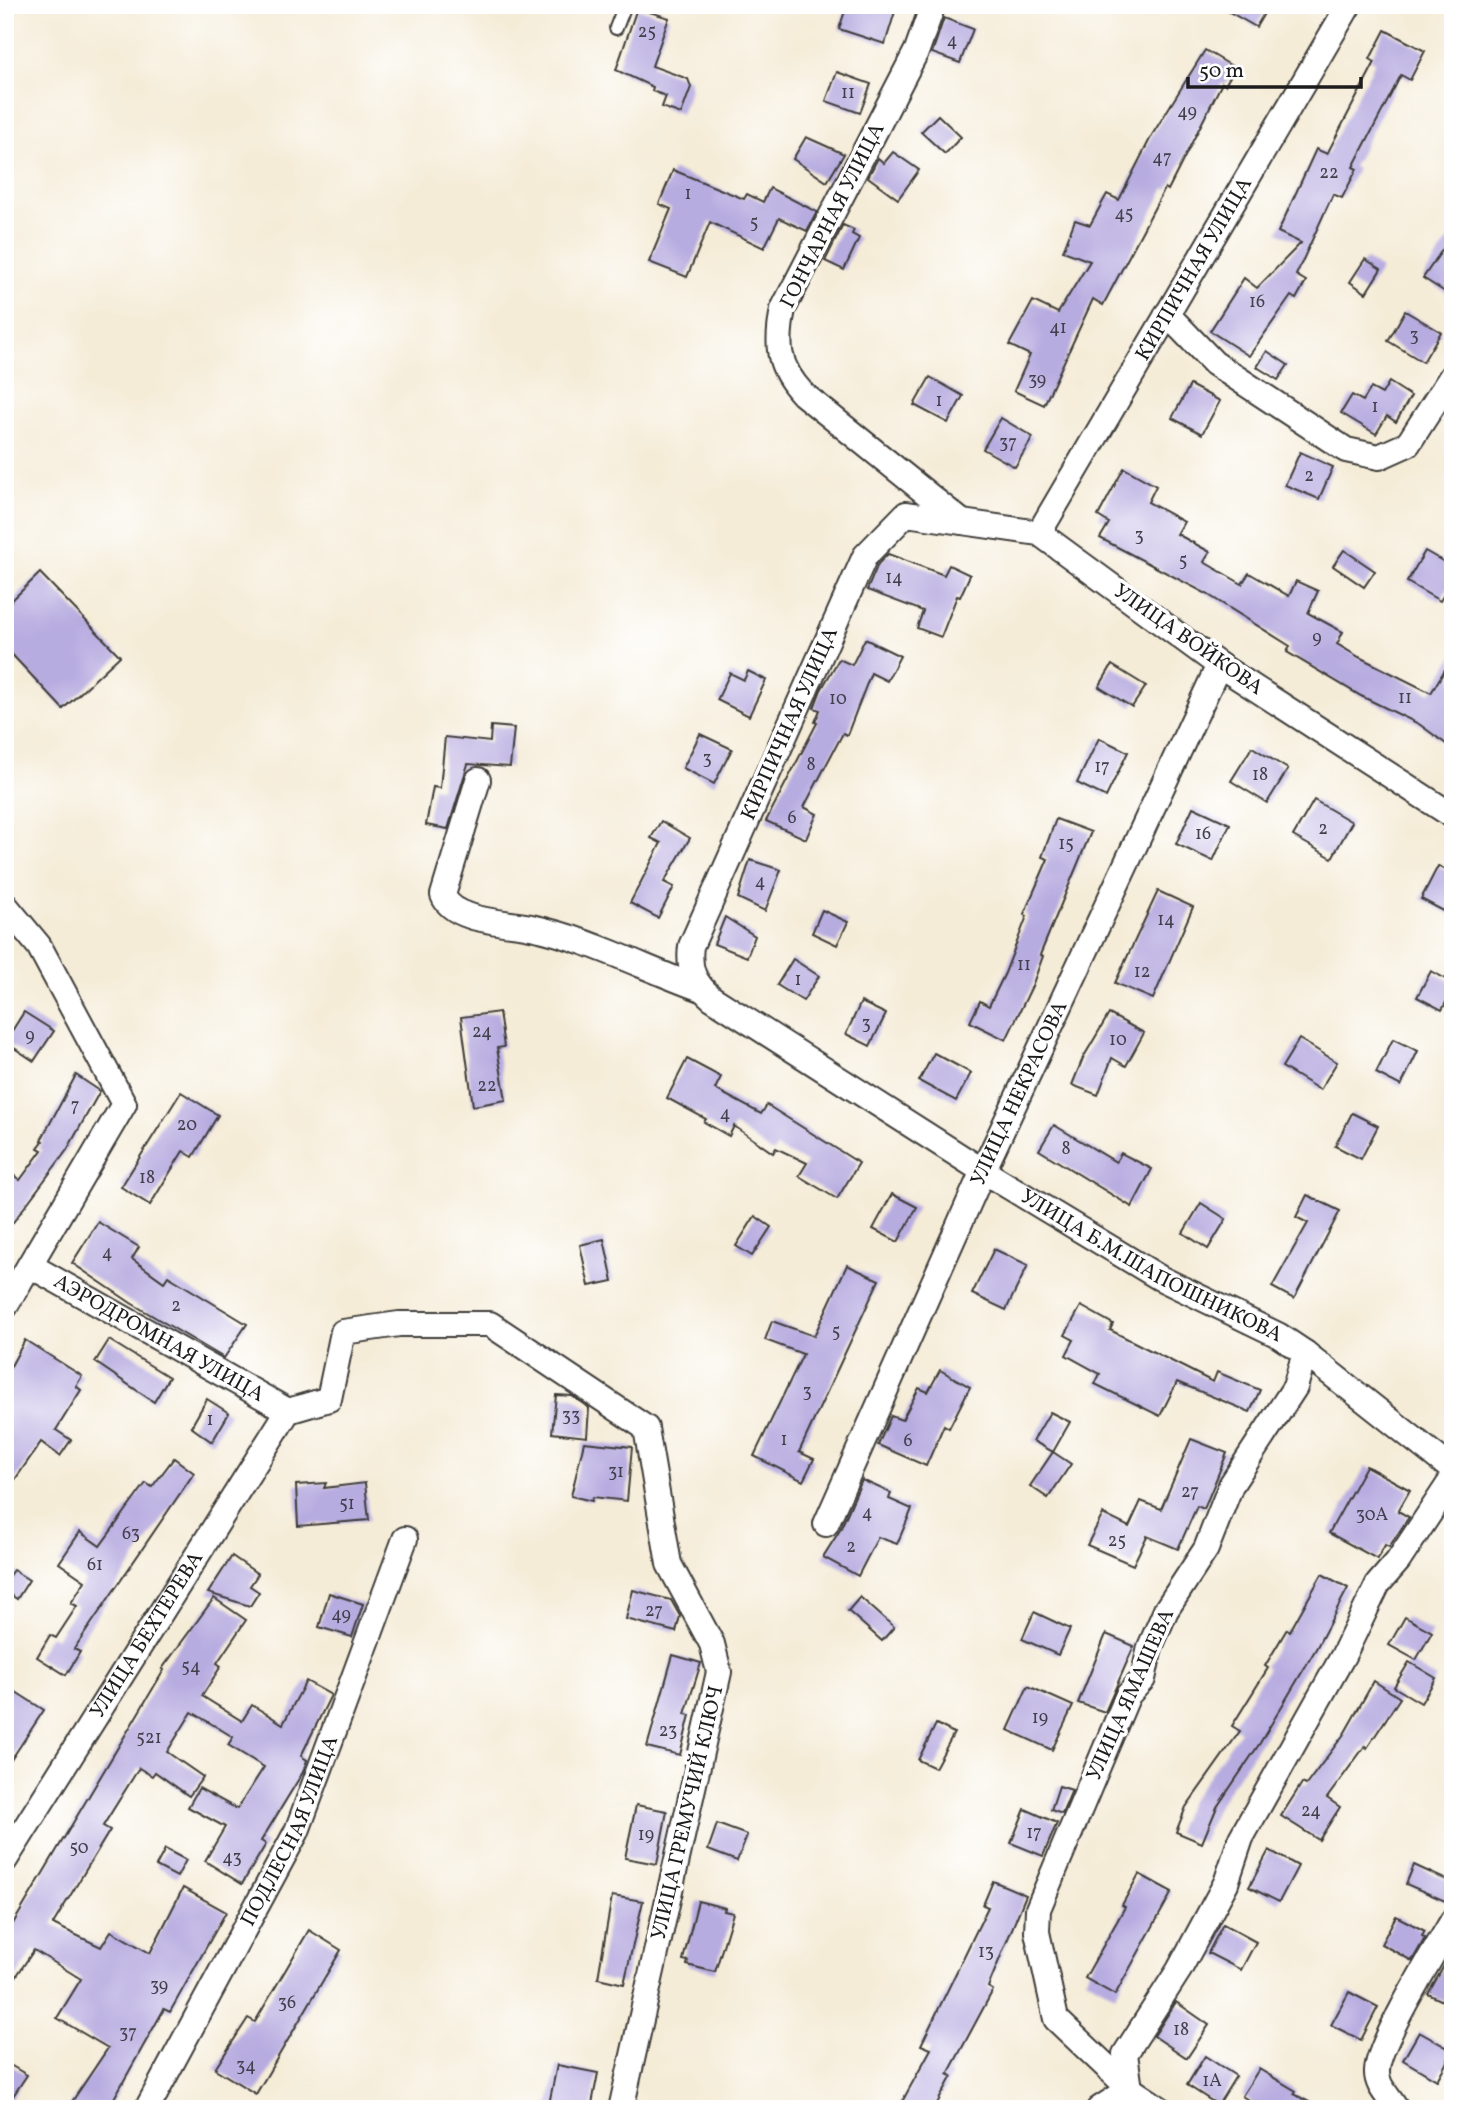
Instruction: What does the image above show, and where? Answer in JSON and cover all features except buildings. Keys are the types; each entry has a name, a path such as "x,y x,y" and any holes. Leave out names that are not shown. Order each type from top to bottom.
{"street":[{"name":"ГОНЧАРНАЯ УЛИЦА","path":"933,5 917,50 783,309 778,334 779,352 787,377 803,394 962,522"},
{"name":"КИРПИЧНАЯ УЛИЦА","path":"1039,533 1349,5"},
{"path":"1167,314 1214,363 1346,450 1379,457 1408,444 1453,374"},
{"name":"УЛИЦА ВОЙКОВА","path":"906,514 1039,533 1219,665 1453,816"},
{"name":"КИРПИЧНАЯ УЛИЦА","path":"699,988 692,974 691,946 865,556 906,514"},
{"name":"УЛИЦА НЕКРАСОВА","path":"826,1524 983,1171 1219,665"},
{"name":"УЛИЦА Б.М.ШАПОШНИКОВА","path":"478,780 443,895 446,902 462,913 536,928 699,988 983,1171 1160,1278 1278,1335 1305,1353 1453,1470"},
{"path":"5,905 39,946 124,1104 5,1307"},
{"name":"АЭРОДРОМНАЯ УЛИЦА","path":"31,1266 288,1411"},
{"name":"УЛИЦА ГРЕМУЧИЙ КЛЮЧ","path":"288,1411 329,1399 343,1332 399,1324 490,1324 646,1428 669,1564 712,1644 719,1672 621,2109"},
{"name":"УЛИЦА ЯМАШЕВА","path":"1160,2109 1130,2089 1056,2019 1037,1932 1038,1909 1128,1695 1143,1679 1150,1647 1166,1610 1206,1549 1231,1485 1295,1387 1305,1353"},
{"name":"УЛИЦА БЕХТЕРЕВА","path":"5,1860 288,1411"},
{"path":"1099,2109 1130,2089 1125,2054 1179,1970 1226,1883 1241,1838 1343,1656 1378,1584 1398,1561 1453,1478"},
{"name":"ПОДЛЕСНАЯ УЛИЦА","path":"146,2109 297,1831 405,1539"},
{"path":"1396,2109 1378,2082 1378,2059 1406,2001 1453,1920"}],"lane":[{"path":"616,28 625,5"}]}
